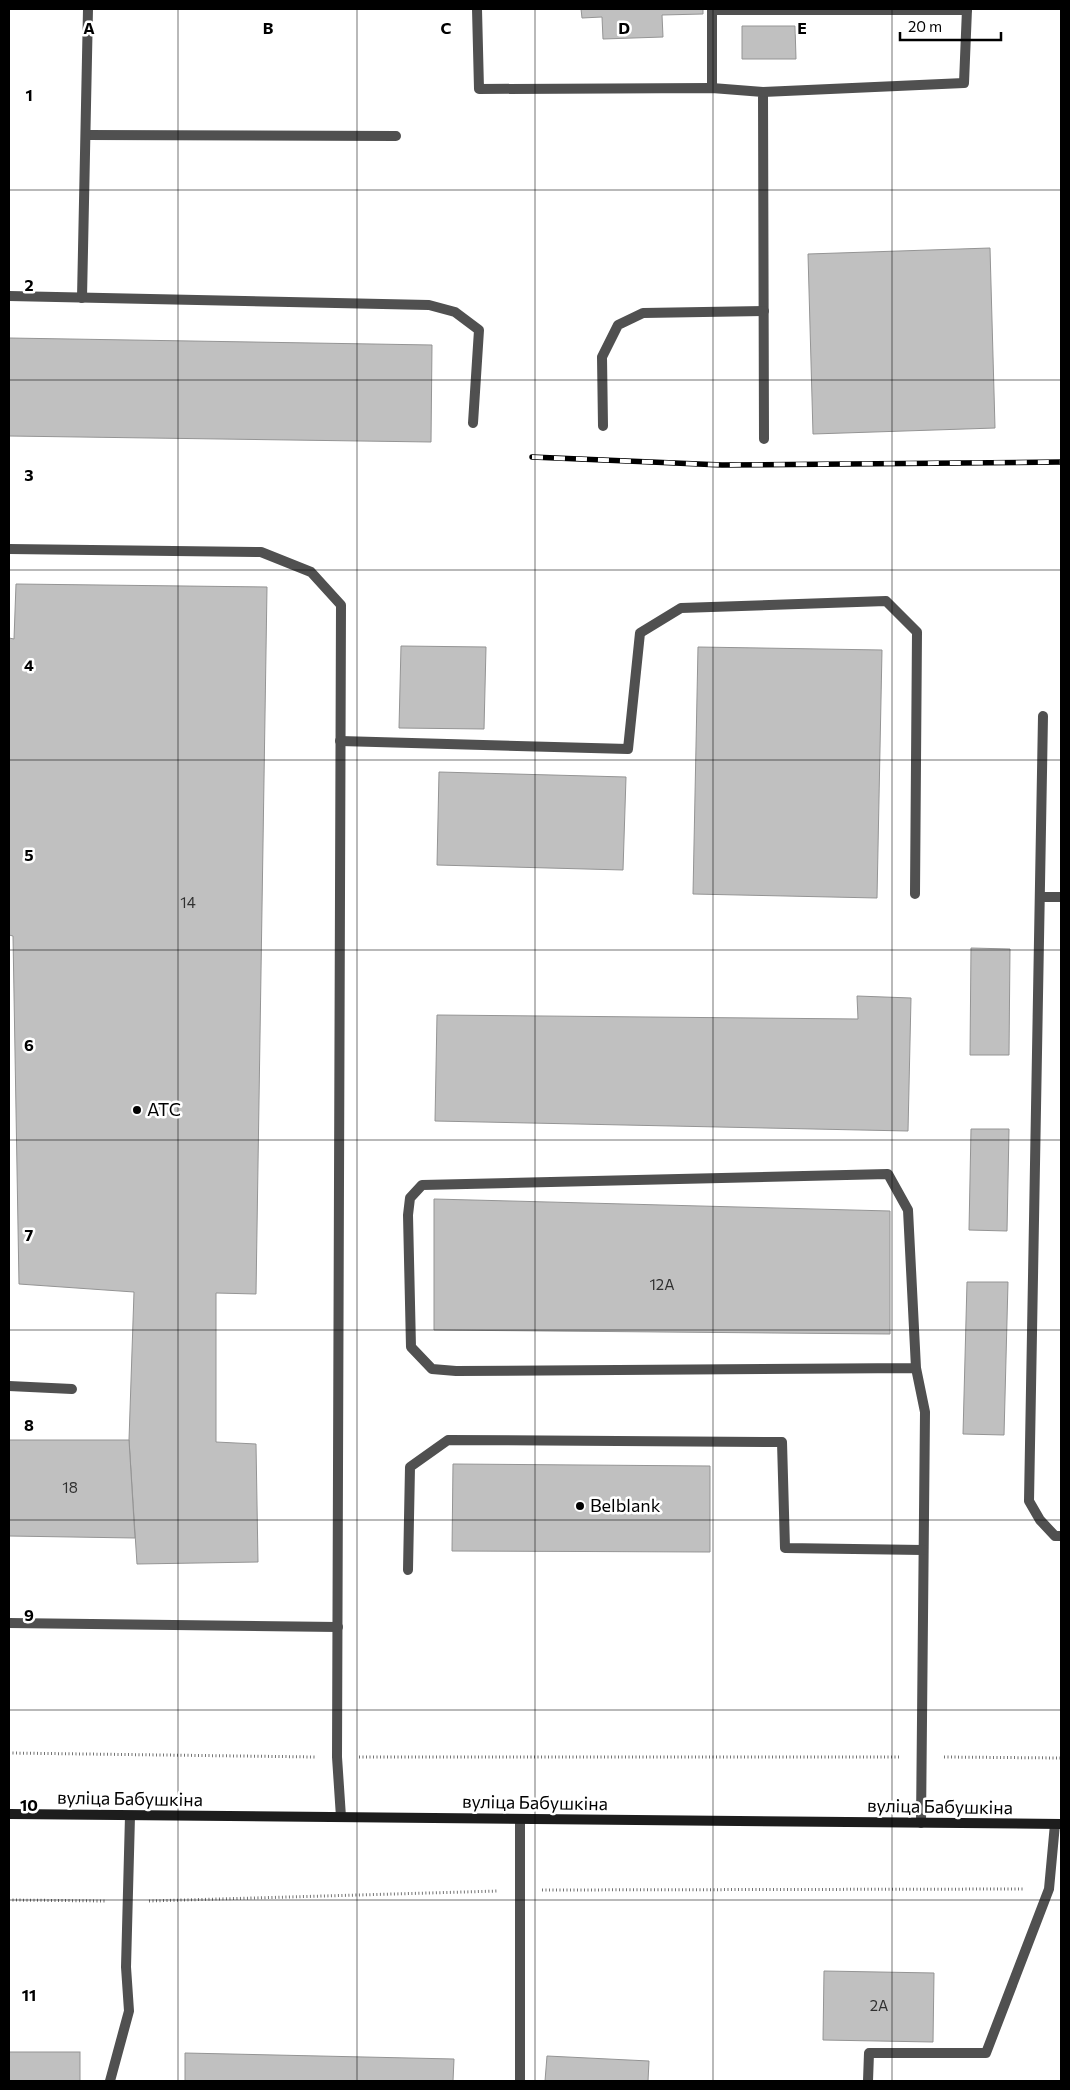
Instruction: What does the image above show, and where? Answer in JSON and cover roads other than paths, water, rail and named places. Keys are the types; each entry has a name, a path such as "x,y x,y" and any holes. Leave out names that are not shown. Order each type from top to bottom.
{"street":[{"name":"вуліца Бабушкіна","path":"9,1814 1058,1824"}],"lane":[{"path":"82,298 88,9"},
{"path":"477,9 479,88 712,88 763,92 964,83 967,9 712,10 712,88"},
{"path":"763,92 764,439"},
{"path":"86,135 396,136"},
{"path":"9,296 429,305 455,312 479,330 473,423"},
{"path":"603,426 602,357 618,325 644,313 764,311"},
{"path":"9,549 261,552 310,572 341,605 337,1757 341,1818"},
{"path":"340,741 628,749 640,633 681,608 886,601 917,632 915,894"},
{"path":"1043,716 1029,1501 1040,1520 1056,1536 1061,1536"},
{"path":"1040,897 1061,897"},
{"path":"916,1368 456,1371 432,1369 412,1347 408,1215 410,1198 422,1186 888,1174 908,1210 916,1368 925,1412 921,1823"},
{"path":"9,1386 72,1389"},
{"path":"408,1570 410,1467 448,1440 782,1442 785,1548 923,1550"},
{"path":"9,1623 338,1627"},
{"path":"110,2081 129,2011 126,1967 130,1816"},
{"path":"520,1819 520,2081"},
{"path":"868,2081 868,2053 986,2053 1049,1889 1058,1824"}],"railway":[{"path":"532,457 722,465 1061,462"}],"place":[{"name":"АТС","path":"137,1110"},
{"name":"Belblank","path":"580,1506"}]}
